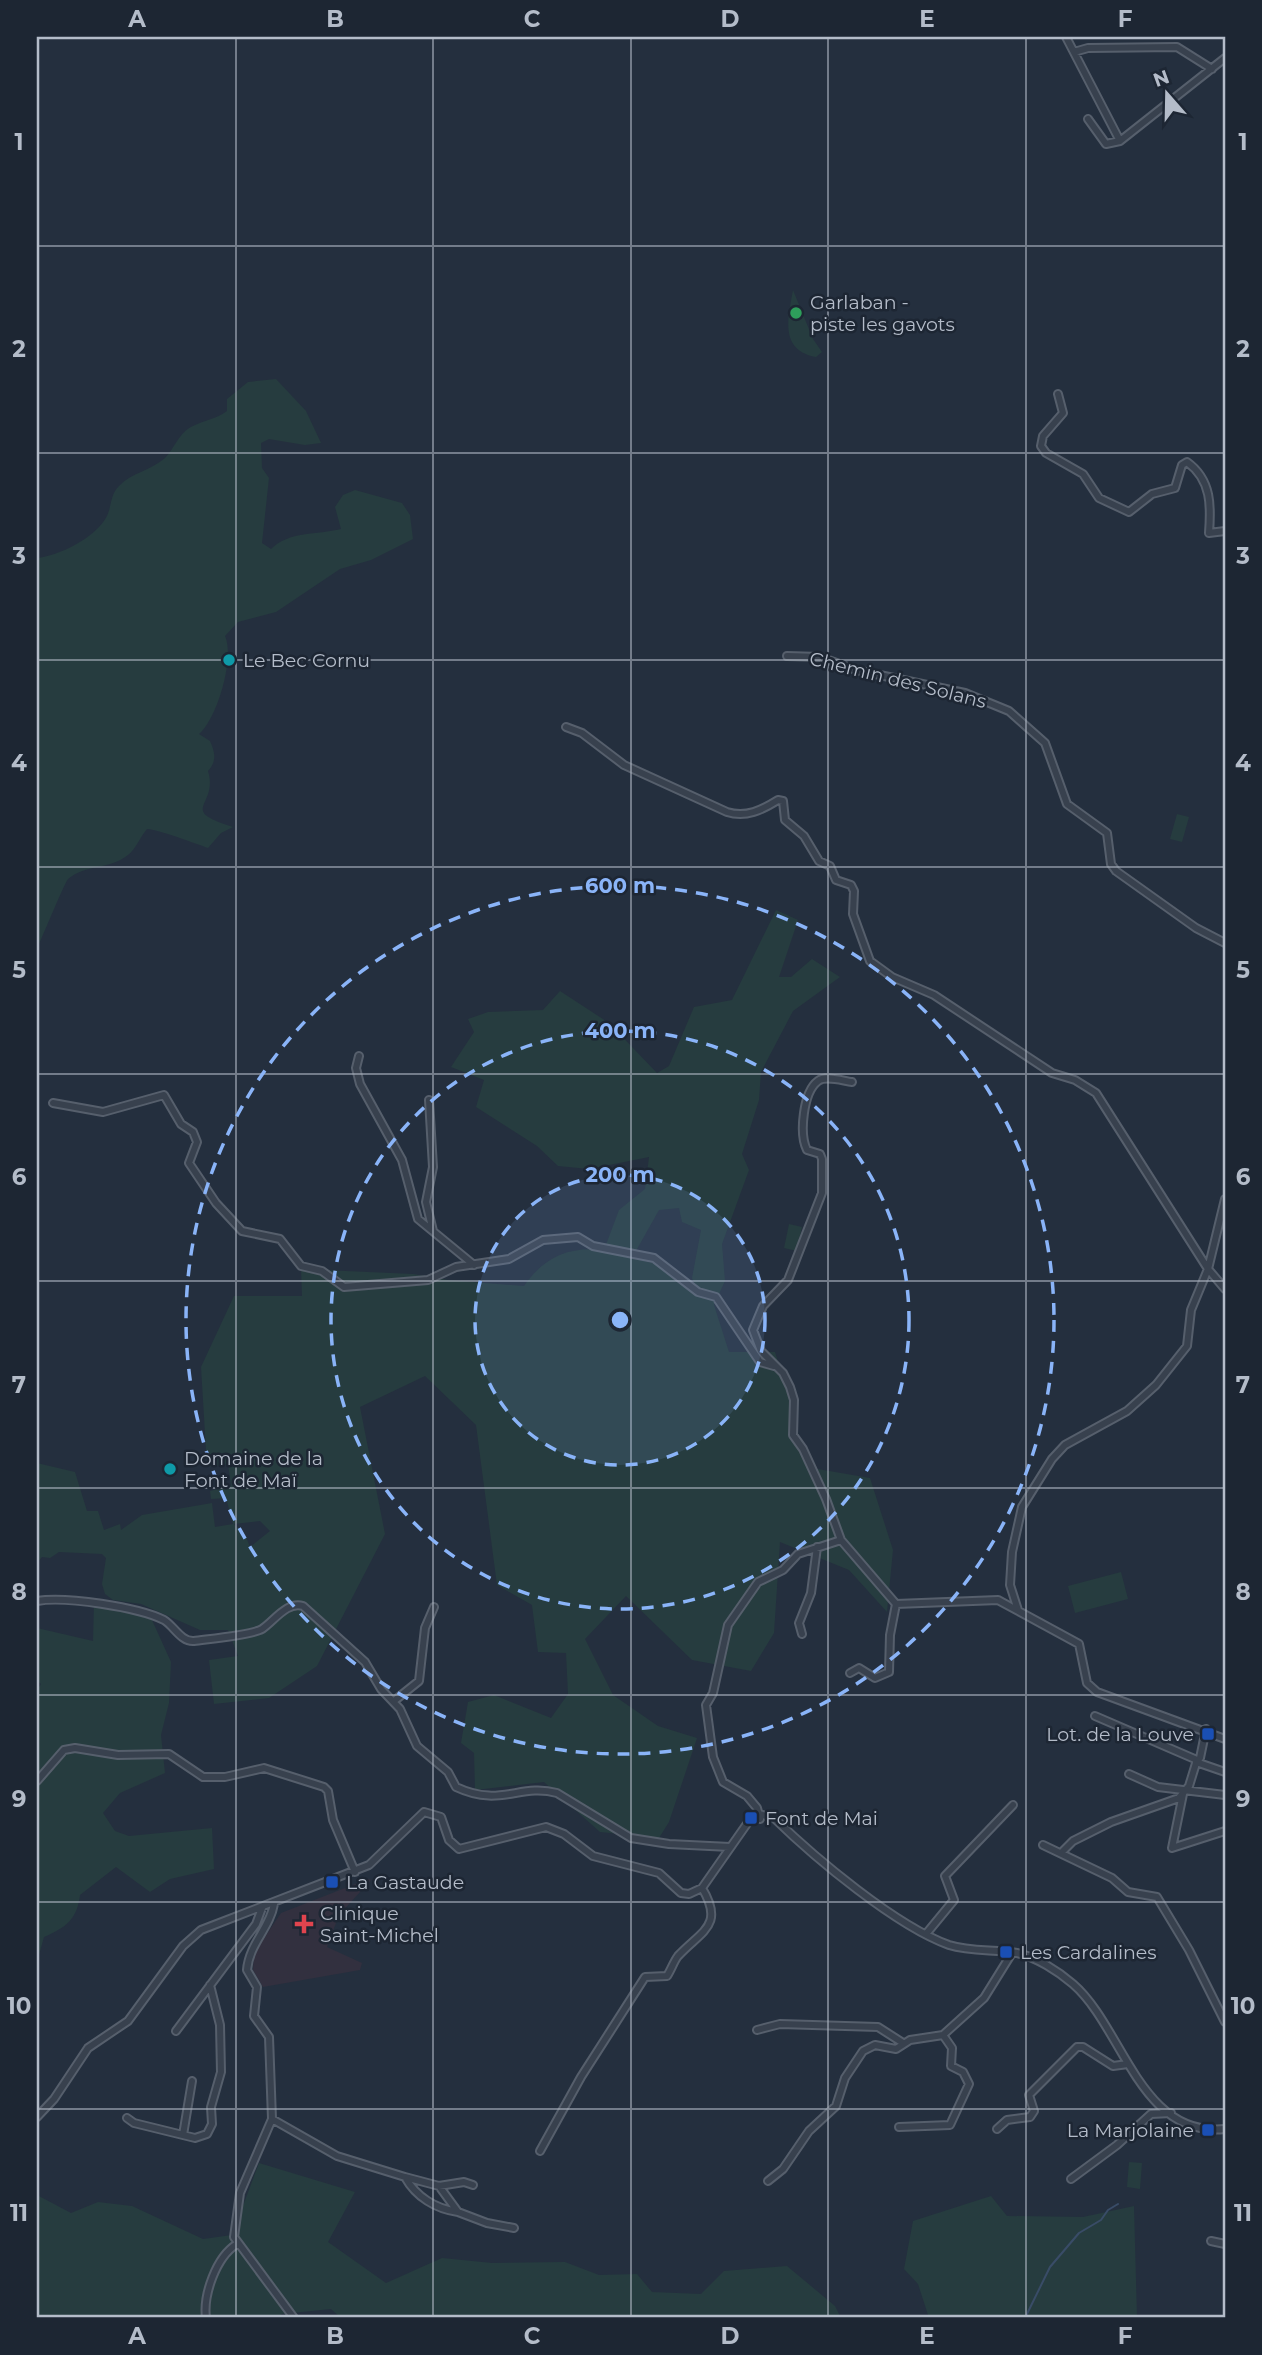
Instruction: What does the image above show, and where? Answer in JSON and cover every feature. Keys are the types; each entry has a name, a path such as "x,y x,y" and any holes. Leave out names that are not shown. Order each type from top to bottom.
{"street":[{"path":"1066,37 1120,141"},
{"path":"1074,52 1088,48 1177,47 1212,69"},
{"path":"1088,119 1106,144 1120,141 1225,58"},
{"path":"1058,394 1063,413 1043,436 1041,446 1046,453 1086,477 1099,498 1129,512 1156,492 1175,488 1182,465 1187,463 1205,483 1212,508 1209,533 1225,531"},
{"name":"Chemin des Solans","path":"787,656 820,657 856,670 965,693 1009,711 1045,743 1067,804 1107,833 1111,864 1116,872 1196,928 1225,943"},
{"path":"566,727 582,733 624,765 739,815 778,800 783,801 785,820 804,836 819,861 830,866 836,880 851,885 854,891 853,914 870,961 892,977 934,995 1052,1073 1075,1080 1096,1093 1208,1269 1225,1289"},
{"path":"359,1056 356,1068 360,1084 402,1160 418,1219 474,1265"},
{"path":"852,1082 825,1078 817,1081 808,1100 801,1129 807,1150 820,1154 822,1159 822,1193 788,1280 763,1306 753,1330 761,1351 783,1373 794,1400 793,1435 803,1449 835,1518 841,1540 896,1604"},
{"path":"53,1103 103,1112 164,1095 181,1124 193,1132 197,1142 189,1163 216,1203 242,1231 281,1239 300,1266 322,1271 344,1287 428,1280 456,1267 509,1259 543,1240 578,1237 593,1246 642,1254 668,1266 698,1292 716,1297 760,1362 775,1367"},
{"path":"429,1100 433,1167 426,1202 434,1232"},
{"path":"1018,1610 1010,1585 1012,1552 1022,1507 1045,1470 1065,1445 1127,1411 1156,1385 1187,1346 1191,1310 1208,1269 1225,1199"},
{"path":"841,1540 792,1558 783,1570 758,1582 732,1616 713,1693 706,1705 715,1766 723,1783 747,1796 760,1817 783,1826 883,1909 926,1934 951,1946 1012,1953 1036,1960 1081,1991 1152,2099 1196,2127 1225,2129"},
{"path":"802,1634 799,1623 811,1593 817,1547"},
{"path":"37,1601 62,1598 157,1618 174,1627 182,1637 193,1641 257,1631 297,1604 314,1614 346,1643 394,1701 417,1746 448,1772 456,1787 470,1794 502,1798 545,1790 557,1793 631,1838 669,1844 730,1847"},
{"path":"896,1604 989,1598 1018,1610 1079,1644 1084,1675 1090,1687 1225,1739"},
{"path":"850,1673 859,1668 875,1678 889,1672 890,1636 896,1604"},
{"path":"394,1701 419,1681 425,1628 434,1607"},
{"path":"1095,1716 1225,1772"},
{"path":"1205,1731 1201,1743 1196,1746 1196,1760 1184,1792 1172,1848 1225,1831"},
{"path":"37,1781 64,1750 75,1748 118,1755 169,1754 204,1777 225,1777 264,1768 318,1783 328,1791 332,1820 355,1872"},
{"path":"1129,1774 1158,1787 1225,1795"},
{"path":"1063,1851 1073,1841 1102,1827 1168,1804 1184,1792"},
{"path":"926,1934 954,1900 945,1877 1013,1805"},
{"path":"37,2117 88,2048 128,2021 192,1938 214,1924 355,1872 379,1858 418,1815 430,1811 441,1817 449,1840 459,1849 546,1827 564,1834 593,1856 659,1873 681,1893 689,1894 702,1888 743,1831 760,1817"},
{"path":"1043,1845 1112,1878 1128,1892 1157,1897 1189,1950 1225,2022"},
{"path":"540,2151 615,2021 645,1977 667,1976 678,1956 706,1931 712,1913 711,1903 702,1888"},
{"path":"274,1904 272,1916 255,1941 247,1970 257,1987 254,2016 269,2037 272,2119 240,2193 234,2237 274,2287 294,2318"},
{"path":"176,2031 256,1924 262,1908"},
{"path":"252,1911 256,1924"},
{"path":"768,2181 783,2169 809,2131 836,2106 845,2078 863,2051 876,2045 896,2049 903,2043 943,2035 985,1998 1012,1953"},
{"path":"127,2118 134,2123 195,2138 207,2134 212,2124 211,2107 220,2082 220,2025 210,1985"},
{"path":"757,2030 780,2024 878,2027 903,2043"},
{"path":"899,2127 950,2125 969,2084 963,2072 951,2066 951,2048 943,2035"},
{"path":"997,2129 1007,2120 1030,2117 1034,2111 1029,2095 1077,2047 1083,2047 1113,2066 1128,2064"},
{"path":"183,2135 192,2081"},
{"path":"37,2103 43,2111"},
{"path":"1071,2179 1117,2145 1151,2114 1171,2113"},
{"path":"272,2119 337,2156 439,2186 464,2182 473,2185"},
{"path":"405,2177 410,2186 433,2204 443,2210 458,2211"},
{"path":"439,2186 458,2211 471,2218 514,2228"},
{"path":"1212,2241 1225,2244"},
{"path":"206,2318 205,2301 222,2257 237,2244"}],"shaded area":[{"name":"Clinique Saint-Michel","path":"371,1880 339,1915 327,1947 362,1963 360,1970 263,1987 253,1970 254,1953 281,1913"}],"green space":[{"name":"Garlaban - piste les gavots","path":"793,290 813,339 822,352 816,357 796,348 791,340 788,322"},
{"path":"276,379 306,411 321,443 305,445 269,439 261,443 262,468 269,478 262,543 271,549 295,536 341,529 335,507 343,495 355,490 402,503 410,515 413,539 371,560 340,569 276,612 238,622 225,636 228,658 226,673 218,702 199,734 210,741 214,756 208,771 209,792 203,811 216,821 233,827 221,833 208,848 147,829 133,850 121,860 82,871 68,879 37,949 37,558 65,550 94,532 107,516 119,486 165,458 188,429 227,411 227,399 248,382"},
{"path":"1177,814 1189,817 1182,842 1170,839"},
{"path":"776,910 798,920 779,977 791,977 812,959 840,977 793,1011 761,1072 759,1100 742,1154 749,1170 722,1244 725,1281 714,1305 729,1352 775,1352 806,1467 870,1478 893,1550 887,1612 849,1570 780,1542 774,1633 751,1671 692,1660 626,1596 585,1639 613,1695 658,1726 697,1738 669,1822 659,1838 600,1832 544,1782 475,1790 474,1753 461,1743 468,1702 494,1695 551,1718 568,1694 566,1653 538,1652 532,1605 497,1585 476,1425 425,1376 360,1407 385,1534 317,1666 269,1698 214,1704 209,1660 238,1656 228,1630 200,1630 141,1604 113,1600 105,1594 102,1584 106,1558 102,1554 59,1552 50,1558 42,1557 37,1563 37,1463 75,1472 87,1511 98,1511 104,1530 120,1524 121,1530 142,1515 212,1503 215,1527 233,1524 226,1498 211,1499 210,1491 231,1486 228,1464 207,1467 201,1367 234,1296 302,1296 301,1269 413,1274 448,1280 524,1286 540,1268 558,1256 580,1250 604,1250 619,1210 645,1189 649,1157 589,1169 558,1166 537,1146 476,1107 484,1080 451,1067 474,1032 468,1019 488,1012 543,1010 560,991 609,1023 657,1073 669,1066 694,1007 732,1000","holes":["679,1208 682,1222 701,1230 692,1278 698,1293 656,1264 632,1258 659,1210","260,1521 270,1531 250,1547 246,1537 234,1524"]},
{"path":"789,1224 802,1227 797,1251 784,1248"},
{"path":"1121,1572 1128,1599 1075,1613 1068,1586"},
{"path":"94,1601 147,1609 171,1662 169,1703 161,1735 165,1773 120,1793 103,1813 115,1831 129,1836 212,1828 214,1869 170,1879 150,1892 116,1867 80,1895 70,1921 44,1937 37,1962 37,1690 41,1684 37,1681 37,1628 93,1641"},
{"path":"1129,2162 1142,2163 1140,2189 1127,2187"},
{"path":"259,2163 355,2192 328,2242 386,2283 442,2258 492,2263 565,2262 599,2275 637,2274 652,2292 701,2294 724,2271 787,2266 835,2306 841,2318 341,2318 331,2309 282,2314 276,2318 37,2318 37,2195 71,2213 98,2202 132,2206 203,2239 232,2235"},
{"path":"991,2196 1007,2216 1083,2217 1134,2206 1137,2318 929,2318 918,2284 904,2269 913,2221"}],"waterway":[{"path":"1025,2318 1050,2267 1079,2233 1101,2220 1108,2210 1118,2204"}],"place":[{"name":"Garlaban - piste les gavots","path":"796,313"},
{"name":"Le Bec Cornu","path":"229,660"},
{"name":"Domaine de la Font de Maï","path":"170,1469"},
{"name":"Lot. de la Louve","path":"1208,1734"},
{"name":"Font de Mai","path":"751,1818"},
{"name":"La Gastaude","path":"332,1882"},
{"name":"Clinique Saint-Michel","path":"304,1924"},
{"name":"Les Cardalines","path":"1006,1952"},
{"name":"La Marjolaine","path":"1208,2130"}]}
